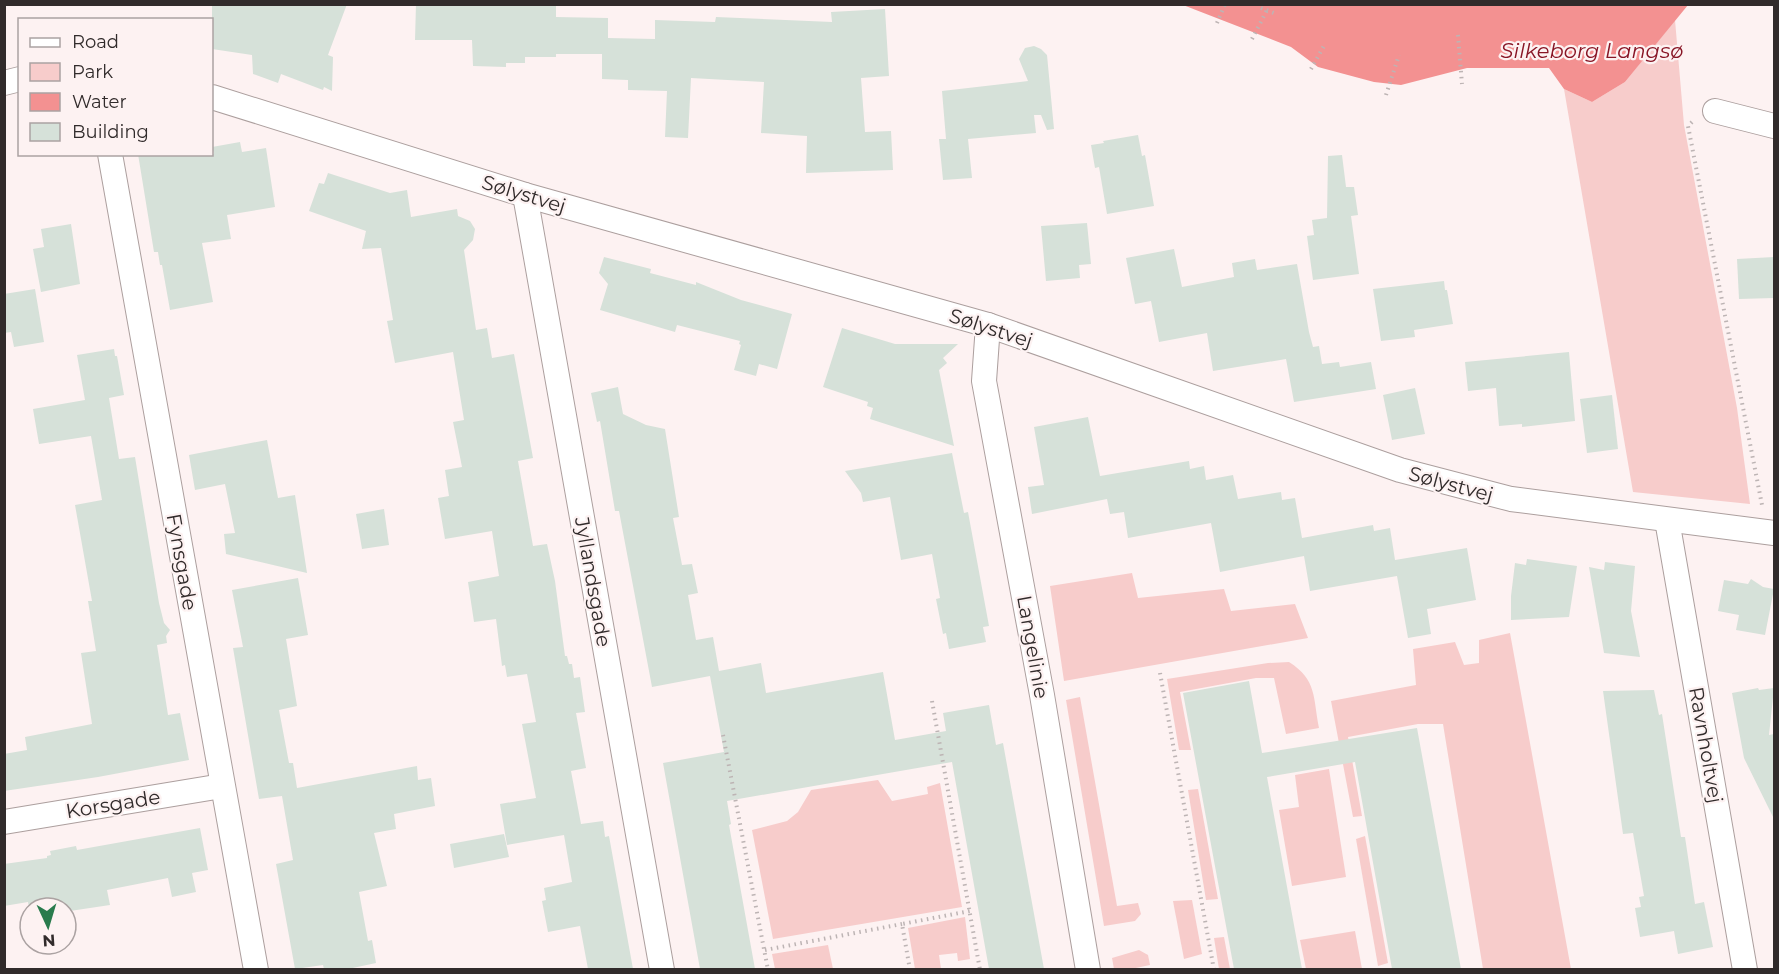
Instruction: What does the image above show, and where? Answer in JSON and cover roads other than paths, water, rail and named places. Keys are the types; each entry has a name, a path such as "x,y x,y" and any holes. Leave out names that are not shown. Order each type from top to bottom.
{"street":[{"name":"Sølystvej","path":"213,97 525,195 988,325 1400,470 1511,499 1771,533"},
{"path":"1715,111 1774,126"},
{"name":"Fynsgade","path":"110,156 256,969"},
{"name":"Jyllandsgade","path":"525,195 662,969"},
{"name":"Langelinie","path":"988,325 984,381 1042,695 1088,969"},
{"name":"Ravnholtvej","path":"1667,520 1745,969"},
{"name":"Korsgade","path":"4,822 222,786"}],"water":[{"name":"Silkeborg Langsø","path":"1183,5 1688,5 1625,82 1592,102 1564,89 1549,68 1467,68 1401,85 1374,82 1318,67 1291,47"}]}
